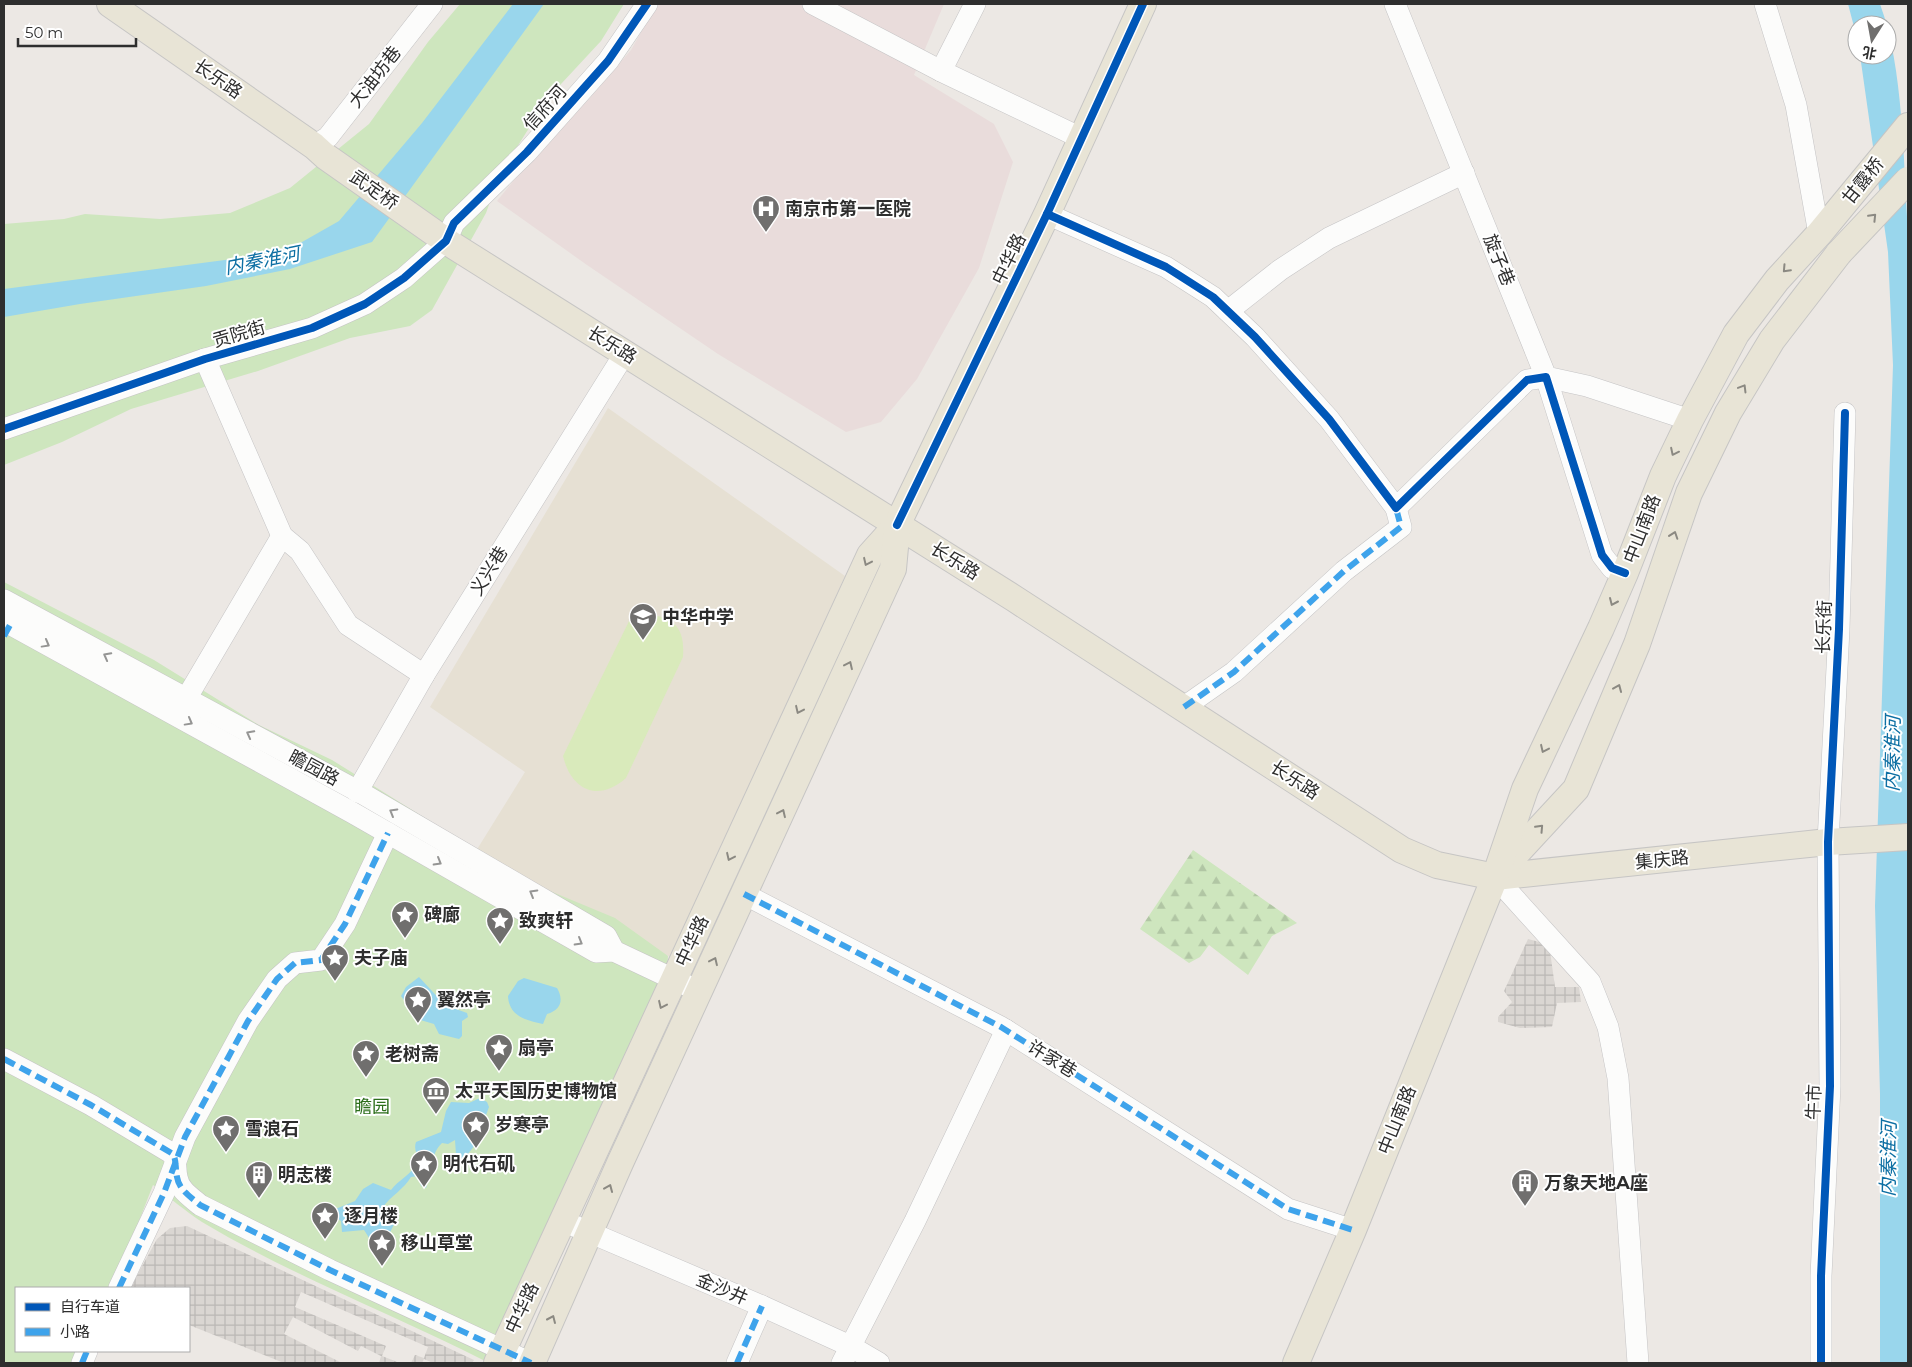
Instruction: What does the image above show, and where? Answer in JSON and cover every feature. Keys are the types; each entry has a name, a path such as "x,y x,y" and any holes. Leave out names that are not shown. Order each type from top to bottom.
{"main road":[{"name":"长乐路","path":"110,4 319,151"},
{"name":"中华路","path":"497,1363 870,555 897,525 1047,214 1143,4"},
{"name":"甘露桥","path":"1820,234 1907,127"},
{"name":"武定桥","path":"319,151 422,224"},
{"name":"甘露桥","path":"1839,252 1908,180"},
{"name":"长乐路","path":"422,224 450,232 625,353 1184,707 1402,850 1437,865 1495,876"},
{"name":"中山南路","path":"1296,1363 1354,1230 1495,876 1525,789 1625,573 1662,476 1736,334 1777,280 1820,234"},
{"name":"中山南路","path":"1495,876 1576,789 1637,644 1689,493 1728,413 1772,340 1839,252"},
{"name":"中华路","path":"532,1363 699,992 893,569 897,525"},
{"name":"集庆路","path":"1495,876 1828,842 1908,837"}],"street":[{"name":"大油坊巷","path":"319,151 432,4"},
{"name":"信府河","path":"450,232 527,152 608,61 647,4"},
{"path":"813,4 941,71 1081,138"},
{"path":"941,71 975,4"},
{"name":"旋子巷","path":"1395,4 1546,377 1602,555 1612,568 1625,573"},
{"path":"1765,4 1796,105 1820,234"},
{"path":"1228,311 1280,270 1329,238 1464,173"},
{"path":"1047,214 1166,266 1213,297 1255,337 1329,419 1396,508 1401,527 1344,571 1234,672 1184,707"},
{"name":"贡院街","path":"4,429 206,359 312,328 364,304 404,278 450,232"},
{"name":"义兴巷","path":"353,813 347,806 348,799 353,794 360,793 424,675 625,353"},
{"path":"206,359 282,536 300,552 348,625 424,675"},
{"path":"1396,508 1527,380 1546,377 1587,386 1690,420"},
{"name":"长乐街","path":"1828,842 1839,629 1845,413"},
{"path":"186,699 282,536"},
{"name":"瞻园路","path":"4,600 186,699 333,790 353,813 596,952 614,950 699,992"},
{"name":"瞻园路","path":"6,627 333,790 360,793 606,936 614,950"},
{"path":"119,1287 164,1193 185,1137 248,1021 277,979 295,963 321,960 345,924 388,833"},
{"name":"牛市","path":"1821,1363 1821,1276 1830,1086 1828,842"},
{"path":"1495,876 1590,982 1608,1026 1618,1078 1638,1363"},
{"name":"许家巷","path":"744,894 1006,1030 1288,1209 1354,1230"},
{"path":"846,1354 915,1221 1006,1030"},
{"path":"4,1059 91,1105 173,1154 176,1161 177,1179 184,1192 200,1205 330,1270 532,1363"},
{"name":"金沙井","path":"563,1221 762,1306 846,1354 879,1363"},
{"path":"737,1363 762,1306"}],"shaded area":[{"name":"南京市第一医院","path":"657,4 944,4 914,75 994,124 1013,162 979,268 917,379 881,422 846,432 718,354 497,201 550,136 589,99 631,50"},
{"name":"中华中学","path":"608,408 845,576 679,962 476,851 525,772 430,707"},
{"path":"1528,939 1543,943 1550,951 1555,987 1579,987 1581,1002 1557,1003 1552,1027 1520,1028 1498,1022 1498,1017 1512,1002 1504,991"},
{"path":"187,1226 474,1360 472,1363 433,1363 424,1359 422,1363 411,1363 415,1355 424,1358 428,1347 301,1292 295,1307 386,1346 382,1356 400,1363 379,1363 381,1356 361,1346 358,1351 293,1317 284,1334 342,1363 284,1363 190,1325 190,1287 131,1287 157,1239 170,1228"}],"green space":[{"path":"460,4 624,4 601,41 548,98 500,174 486,213 432,310 410,326 350,338 258,371 131,409 62,442 4,465 4,224 64,219 85,214 160,219 230,213 290,188 369,124 428,42"},
{"name":"夫子庙","path":"4,582 154,660 259,725 332,760 526,881 615,918 668,956 665,1008 485,1361 236,1242 196,1218 153,1185 113,1287 15,1287 15,1352 78,1352 71,1363 4,1363"},
{"path":"632,615 655,615 676,625 682,638 683,657 626,778 616,786 605,790 587,789 572,777 563,756"},
{"path":"1193,850 1297,923 1272,936 1248,975 1209,945 1200,957 1189,963 1140,929"}],"water":[{"name":"内秦淮河","path":"513,4 544,4 372,242 290,269 206,286 4,317 4,289 240,258 295,246 339,221 422,123"},
{"path":"1848,4 1880,4 1883,15 1851,15"},
{"name":"内秦淮河","path":"1861,65 1895,65 1901,116 1908,230 1908,1363 1880,1363 1880,1094 1875,906 1893,365 1888,252"},
{"path":"419,977 445,1005 467,1013 468,1017 462,1021 462,1036 459,1039 439,1034 434,1024 417,1019 401,996 406,987"},
{"path":"524,978 557,988 559,992 560,1004 555,1010 547,1014 543,1024 524,1019 511,1008 508,996 518,981"},
{"path":"480,1098 487,1102 489,1107 475,1145 463,1160 456,1155 455,1140 448,1144 442,1143 433,1158 426,1188 421,1186 418,1176 411,1177 383,1207 397,1218 382,1249 373,1244 364,1230 342,1232 341,1221 332,1214 333,1210 355,1201 363,1189 373,1183 391,1190 415,1166 417,1162 416,1142 441,1132 446,1111 451,1102 469,1103"}],"marked path":[{"path":"1184,707 1234,672 1344,571 1401,527 1396,508"},
{"path":"4,636 10,625"},
{"path":"119,1287 164,1193 185,1137 248,1021 277,979 295,963 321,960 345,924 388,833"},
{"path":"744,894 1001,1027 1288,1209 1353,1230"},
{"path":"4,1059 91,1105 173,1154 180,1186 200,1205 330,1270 531,1363"},
{"path":"737,1363 762,1306"},
{"path":"82,1363 87,1352"}],"cycle path":[{"path":"4,429 205,359 312,328 365,304 404,278 446,241 454,223 527,152 608,61 647,4"},
{"path":"897,525 1047,214 1143,4"},
{"path":"1047,214 1166,267 1213,297 1255,337 1329,419 1396,508 1527,380 1546,377 1602,555 1612,568 1625,573"},
{"path":"1821,1363 1821,1276 1830,1086 1828,842 1839,629 1845,413"}],"place":[{"name":"南京市第一医院","path":"766,233"},
{"name":"中华中学","path":"643,641"},
{"name":"碑廊","path":"405,939"},
{"name":"致爽轩","path":"500,945"},
{"name":"夫子庙","path":"335,982"},
{"name":"翼然亭","path":"418,1024"},
{"name":"扇亭","path":"499,1072"},
{"name":"老树斋","path":"366,1078"},
{"name":"太平天国历史博物馆","path":"436,1115"},
{"name":"岁寒亭","path":"476,1149"},
{"name":"雪浪石","path":"226,1153"},
{"name":"明代石矶","path":"424,1188"},
{"name":"明志楼","path":"259,1199"},
{"name":"万象天地A座","path":"1525,1207"},
{"name":"逐月楼","path":"325,1240"},
{"name":"移山草堂","path":"382,1267"}],"park label":[{"name":"瞻园","path":"372,1107"}]}
